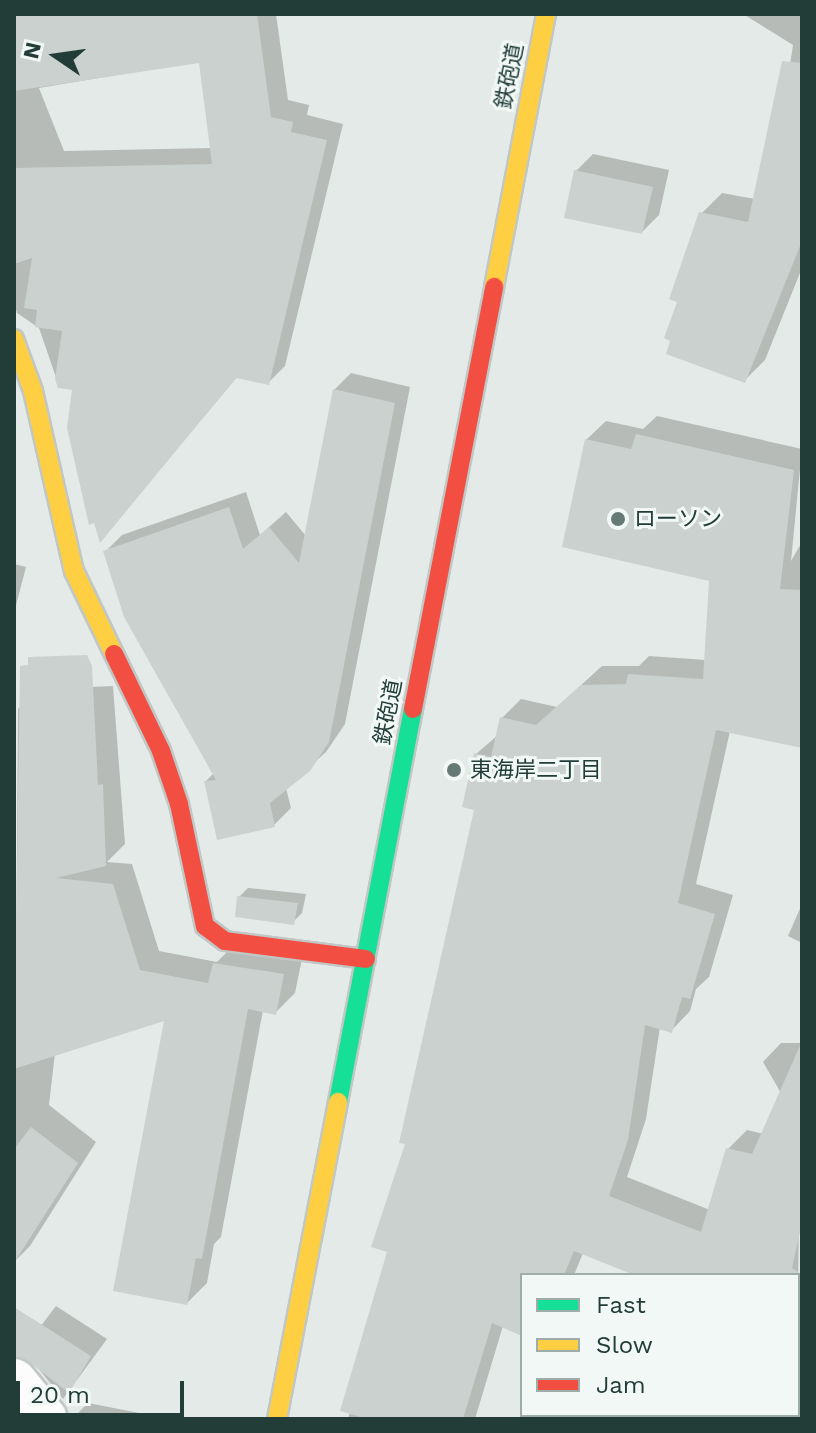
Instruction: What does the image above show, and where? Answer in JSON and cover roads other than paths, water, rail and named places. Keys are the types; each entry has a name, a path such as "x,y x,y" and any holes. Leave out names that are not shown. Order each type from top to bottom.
{"street":[{"name":"鉄砲道","path":"277,1419 546,14"},
{"path":"14,339 33,391 74,571 161,751 179,804 205,926 225,941 366,959"},
{"path":"14,1381 45,1419"}],"place":[{"name":"ローソン","path":"618,519"},
{"name":"東海岸二丁目","path":"454,770"}]}
